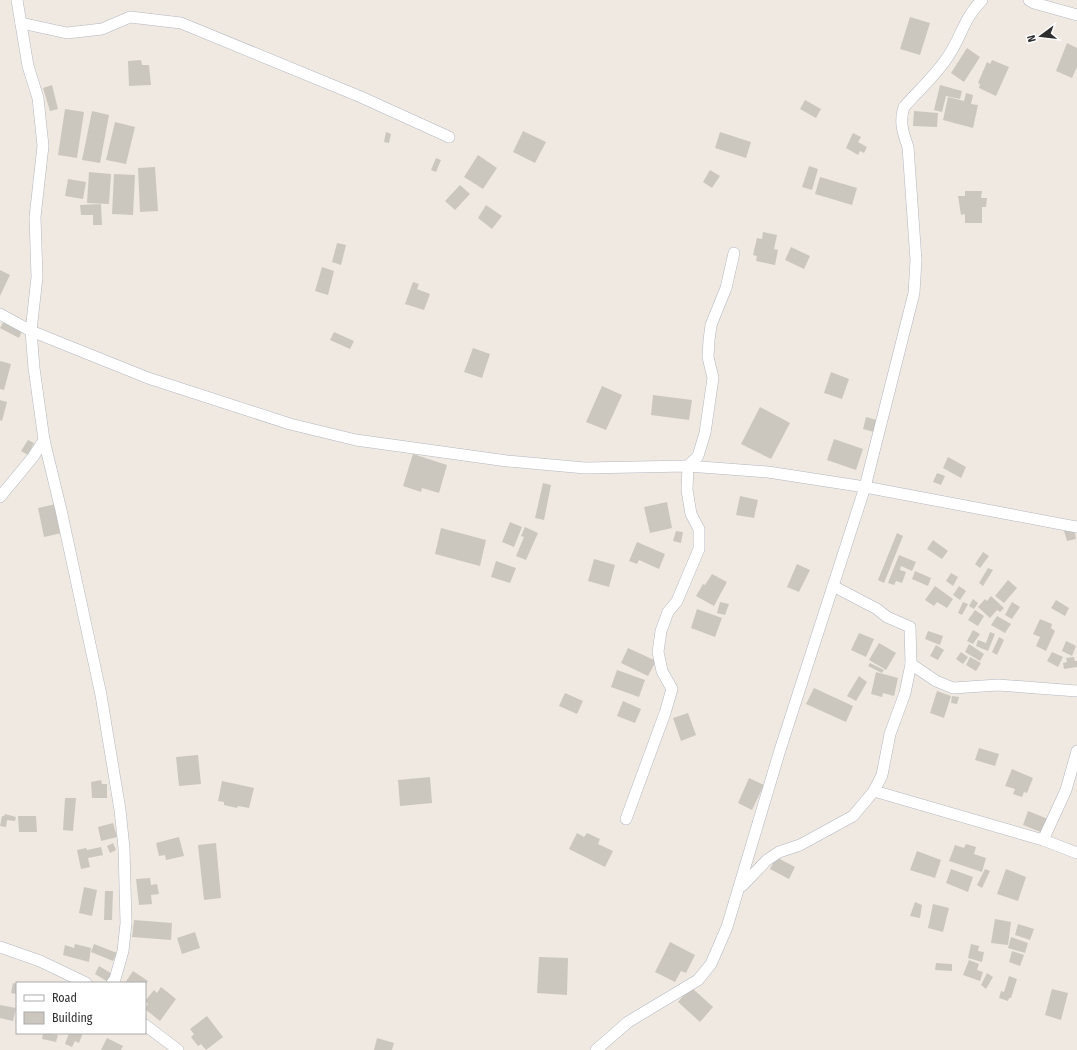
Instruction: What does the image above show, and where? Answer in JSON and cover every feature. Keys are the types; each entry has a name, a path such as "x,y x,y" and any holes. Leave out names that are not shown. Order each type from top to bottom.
{"street":[{"path":"17,0 28,66 38,98 43,146 35,217 37,277 31,331 34,368 44,440 101,694 120,810 124,848 126,923 123,951 113,982"},
{"path":"596,1050 628,1022 698,980 711,964 727,927 740,888 780,750 865,487 914,293 916,277 908,146 904,134 901,114 904,107 949,56 967,17 982,0"},
{"path":"1029,0 1034,3 1077,16"},
{"path":"21,23 67,33 102,29 130,17 181,23 361,97 449,138"},
{"path":"626,819 665,713 672,689 662,671 658,652 661,631 668,612 677,601 699,549 699,529 691,514 688,496 688,466 698,456 705,433 713,378 708,357 711,325 726,288 734,253"},
{"path":"0,314 31,331 148,378 290,424 356,440 508,462 585,468 688,466 768,472 865,487 1077,527"},
{"path":"0,497 33,457 44,440"},
{"path":"740,888 767,860 779,852 800,845 854,816 874,791 882,775 890,734 905,693 911,664 910,627 887,617 877,608 833,586"},
{"path":"911,664 936,682 953,688 998,685 1077,691"},
{"path":"1043,840 1066,790 1077,751"},
{"path":"874,791 1043,840 1077,853"},
{"path":"0,947 40,961 84,982"},
{"path":"146,1026 178,1050"}],"building":[{"path":"910,17 930,23 920,55 900,49"},
{"path":"1067,43 1077,48 1077,67 1072,78 1056,71"},
{"path":"967,48 980,57 964,82 951,73"},
{"path":"141,60 142,65 149,65 151,85 129,86 128,61"},
{"path":"992,60 1009,67 996,96 979,88 980,84 978,83 987,62 990,64"},
{"path":"52,85 58,109 50,111 43,88"},
{"path":"940,85 962,91 960,99 946,96 942,112 934,110"},
{"path":"966,93 973,95 971,104 978,105 973,128 943,120 948,97 964,101"},
{"path":"805,100 821,109 816,118 800,109"},
{"path":"65,109 84,112 77,158 58,155"},
{"path":"92,111 109,115 100,163 82,160"},
{"path":"914,111 938,113 937,127 913,126"},
{"path":"115,122 135,127 126,164 106,160"},
{"path":"523,131 546,142 535,163 513,152"},
{"path":"386,132 391,134 389,143 384,142"},
{"path":"720,132 751,142 746,158 715,148"},
{"path":"853,133 861,137 858,142 867,147 864,153 860,151 858,155 846,148"},
{"path":"478,155 497,168 483,189 464,177"},
{"path":"436,158 441,160 436,172 431,170"},
{"path":"809,166 818,169 812,190 802,187"},
{"path":"155,167 158,211 140,212 138,168"},
{"path":"710,170 720,176 712,188 703,182"},
{"path":"89,172 111,174 109,204 87,203"},
{"path":"114,174 135,175 133,215 112,214"},
{"path":"820,177 857,188 852,205 815,194"},
{"path":"68,179 86,182 83,199 65,196"},
{"path":"460,185 470,194 455,210 445,201"},
{"path":"965,191 982,191 981,198 987,198 986,207 982,207 982,223 965,223 965,214 961,215 958,196 965,196"},
{"path":"101,204 102,225 93,225 93,215 81,215 80,205"},
{"path":"486,205 502,216 492,229 478,218"},
{"path":"763,232 777,235 774,249 778,250 775,265 756,261 757,256 753,255 757,238 762,239"},
{"path":"337,243 346,245 341,265 332,262"},
{"path":"791,247 810,256 804,269 785,260"},
{"path":"322,267 334,271 328,295 315,291"},
{"path":"0,270 10,275 0,296"},
{"path":"413,282 419,284 417,289 430,294 424,310 405,304"},
{"path":"5,319 23,329 19,338 0,328"},
{"path":"334,332 354,341 350,349 330,340"},
{"path":"473,348 490,354 482,378 464,372"},
{"path":"0,361 11,364 4,390 0,389"},
{"path":"831,372 849,379 842,399 824,393"},
{"path":"602,386 622,395 606,430 586,422"},
{"path":"653,395 692,400 689,420 651,415"},
{"path":"0,400 7,402 2,421 0,420"},
{"path":"760,407 790,423 771,459 741,444"},
{"path":"866,417 884,422 881,434 863,429"},
{"path":"834,439 863,449 856,470 827,460"},
{"path":"28,440 34,443 28,455 21,451"},
{"path":"413,454 447,465 439,493 422,488 421,492 403,486"},
{"path":"948,457 966,467 961,478 943,468"},
{"path":"937,473 945,476 941,485 933,482"},
{"path":"543,483 551,485 544,520 535,518"},
{"path":"740,496 758,500 754,518 736,515"},
{"path":"667,502 672,528 650,533 644,507"},
{"path":"56,504 62,533 44,537 38,508"},
{"path":"510,522 522,527 514,547 502,542"},
{"path":"525,527 538,533 526,560 516,556 524,537 521,536"},
{"path":"441,528 486,540 480,566 435,554"},
{"path":"1074,529 1076,539 1067,541 1064,531"},
{"path":"676,531 683,532 681,543 673,541"},
{"path":"897,533 903,536 884,583 878,580"},
{"path":"933,540 948,551 942,559 927,549"},
{"path":"637,542 665,554 659,569 639,560 637,564 629,561"},
{"path":"983,552 989,556 980,568 975,564"},
{"path":"899,555 916,562 912,571 901,566 900,570 906,572 902,583 896,581 894,585 888,583"},
{"path":"594,559 615,565 609,587 588,581"},
{"path":"496,561 516,568 510,583 491,577"},
{"path":"797,564 810,570 799,592 787,587"},
{"path":"988,568 993,570 983,586 979,583"},
{"path":"915,571 931,578 928,586 912,579"},
{"path":"951,573 958,577 953,586 946,581"},
{"path":"712,574 727,582 714,606 696,596 703,584 705,585"},
{"path":"1008,580 1017,588 1004,603 995,596"},
{"path":"935,586 953,599 947,608 937,602 934,606 925,600"},
{"path":"959,586 966,591 960,600 953,595"},
{"path":"991,596 1004,608 1000,612 997,610 990,618 978,607 985,599 987,601"},
{"path":"973,599 978,603 974,609 969,606"},
{"path":"1056,600 1069,608 1065,616 1051,608"},
{"path":"720,602 729,604 725,615 717,613"},
{"path":"963,602 968,604 962,615 958,613"},
{"path":"1012,602 1020,607 1012,619 1005,615"},
{"path":"697,609 722,618 715,637 691,628"},
{"path":"975,610 984,616 978,626 968,620"},
{"path":"997,616 1011,624 1005,633 991,625"},
{"path":"1040,619 1052,624 1051,628 1055,631 1046,651 1036,646 1040,637 1033,634"},
{"path":"973,630 980,634 973,644 967,641"},
{"path":"928,631 943,636 940,645 925,639"},
{"path":"990,632 995,634 988,651 976,646 978,640 986,643"},
{"path":"859,633 874,639 866,657 851,650"},
{"path":"999,637 1004,640 997,655 992,652"},
{"path":"1066,641 1076,646 1072,656 1062,651"},
{"path":"879,643 896,653 886,670 869,660"},
{"path":"969,644 984,654 980,661 965,652"},
{"path":"936,645 944,650 938,660 930,656"},
{"path":"628,648 656,661 648,676 621,663"},
{"path":"961,652 968,657 963,664 956,659"},
{"path":"1052,652 1063,657 1058,667 1047,661"},
{"path":"970,657 981,663 976,671 966,665"},
{"path":"1074,657 1075,661 1077,661 1077,667 1064,669 1063,663 1067,662 1066,658"},
{"path":"870,663 884,670 882,673 868,666"},
{"path":"617,670 645,680 639,697 611,687"},
{"path":"876,672 898,678 894,696 883,693 882,697 871,694"},
{"path":"859,676 867,682 856,701 847,696"},
{"path":"814,688 853,706 846,722 806,704"},
{"path":"937,691 951,696 944,718 930,713"},
{"path":"565,693 583,701 577,714 559,706"},
{"path":"952,696 959,697 957,704 951,703"},
{"path":"623,701 641,709 635,723 617,716"},
{"path":"688,713 696,735 681,741 673,718"},
{"path":"979,748 999,754 995,766 975,760"},
{"path":"198,755 201,784 179,786 176,757"},
{"path":"1012,769 1033,778 1027,793 1024,792 1022,797 1013,794 1015,789 1005,786"},
{"path":"430,777 432,803 400,806 398,780"},
{"path":"749,778 764,785 752,810 738,803"},
{"path":"101,780 102,784 107,784 107,798 92,798 91,782"},
{"path":"222,781 254,788 249,808 238,806 237,808 224,805 224,802 218,801"},
{"path":"65,798 76,798 73,831 63,830"},
{"path":"1028,811 1048,819 1043,833 1023,825"},
{"path":"5,814 16,817 15,821 7,820 6,827 0,826 2,816"},
{"path":"18,816 36,816 37,832 19,832"},
{"path":"113,823 117,837 101,841 98,827"},
{"path":"577,833 584,837 587,833 600,839 598,844 613,851 605,867 569,849"},
{"path":"179,837 184,856 166,860 165,855 159,856 156,843"},
{"path":"113,843 116,850 110,853 107,846"},
{"path":"216,843 221,898 204,900 198,845"},
{"path":"966,844 976,847 974,854 986,858 982,872 949,861 955,845 964,848"},
{"path":"101,847 103,855 88,858 90,867 81,869 77,850 86,848 87,850"},
{"path":"917,851 941,860 935,878 910,870"},
{"path":"776,857 795,867 789,879 770,869"},
{"path":"951,869 973,877 968,892 946,883"},
{"path":"985,869 990,871 982,888 977,885"},
{"path":"1006,869 1026,877 1018,901 997,894"},
{"path":"150,878 151,885 157,884 159,894 151,895 152,904 139,905 136,879"},
{"path":"84,887 97,890 92,916 79,913"},
{"path":"105,891 113,891 112,920 104,920"},
{"path":"915,902 922,905 920,918 910,916"},
{"path":"933,904 949,908 943,932 928,928"},
{"path":"995,919 1011,922 1008,945 991,943"},
{"path":"134,920 172,923 171,940 132,937"},
{"path":"1018,924 1034,929 1030,940 1015,935"},
{"path":"195,932 200,948 182,954 177,938"},
{"path":"1011,937 1028,943 1025,953 1008,948"},
{"path":"670,942 695,955 686,973 681,971 675,982 655,972"},
{"path":"75,944 91,948 89,962 63,955 65,945 74,948"},
{"path":"94,944 117,953 113,961 91,952"},
{"path":"971,944 979,946 978,951 984,952 982,962 968,958"},
{"path":"1012,951 1024,955 1020,966 1009,962"},
{"path":"539,957 568,958 567,995 537,993"},
{"path":"969,960 979,964 977,970 983,972 980,981 963,975"},
{"path":"936,963 952,964 952,971 935,970"},
{"path":"99,966 114,975 110,982 108,982 95,974"},
{"path":"133,971 148,981 146,984 146,982 126,982"},
{"path":"987,973 993,977 986,989 981,985"},
{"path":"1009,976 1017,979 1011,998 1009,998 1008,1001 999,998 1001,991 1004,992"},
{"path":"13,983 16,984 16,994 11,993"},
{"path":"161,987 176,999 160,1021 146,1010 148,1004 146,1000 154,990 157,993"},
{"path":"691,987 713,1007 700,1022 678,1002"},
{"path":"1052,989 1068,993 1061,1020 1045,1015"},
{"path":"0,1005 16,1008 13,1021 0,1018"},
{"path":"207,1016 223,1037 206,1050 201,1044 198,1046 191,1037 194,1034 190,1029"},
{"path":"43,1034 58,1035 56,1042 42,1039"},
{"path":"69,1034 83,1034 79,1043 75,1041 72,1047 65,1044"},
{"path":"107,1038 123,1046 121,1050 101,1050"},
{"path":"377,1038 394,1043 392,1050 374,1050"}]}
